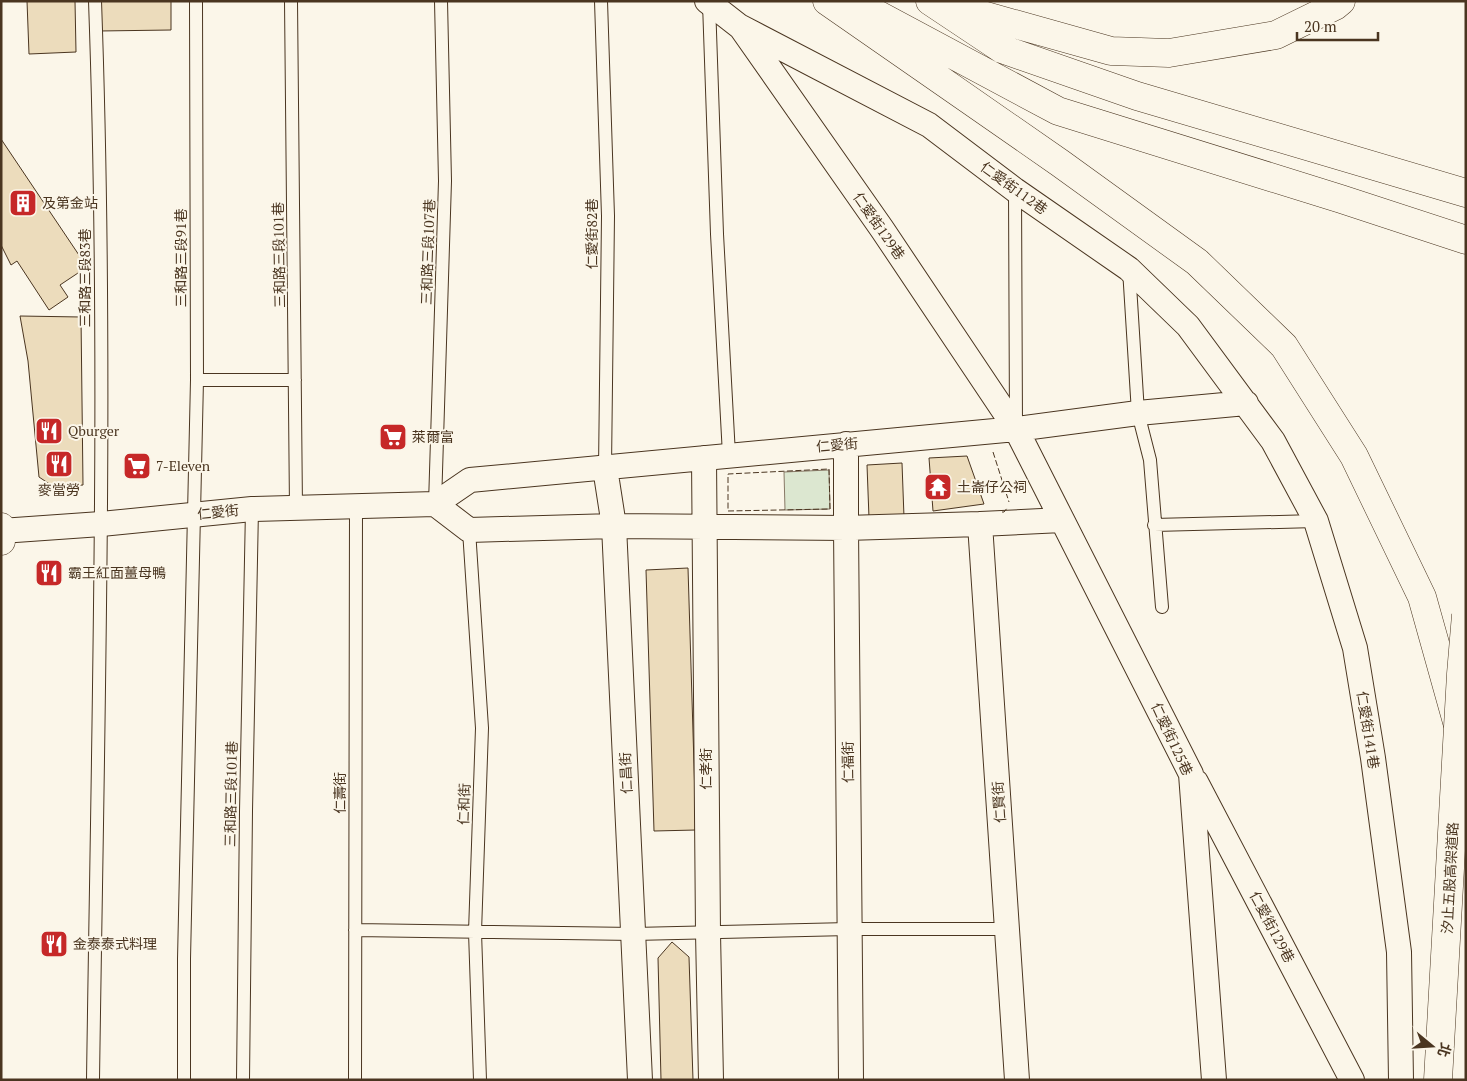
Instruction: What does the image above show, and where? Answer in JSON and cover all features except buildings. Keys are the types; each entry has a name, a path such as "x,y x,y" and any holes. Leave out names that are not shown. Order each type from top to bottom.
{"main road":[{"path":"827,1 1060,162 1197,262 1284,346 1354,456 1422,598 1466,755"},
{"path":"852,1 1058,111 1332,196 1466,240"},
{"path":"931,1 1111,51 1169,53 1276,34 1335,6 1341,1"},
{"path":"931,1 1002,49 1137,96 1466,193"},
{"path":"1,527 1,541"},
{"name":"汐止五股高架道路","path":"1438,1080 1466,616"}],"street":[{"path":"708,2 739,26"},
{"name":"仁愛街112巷","path":"739,26 929,125 1015,190 1129,269 1188,326 1246,403"},
{"name":"仁愛街129巷","path":"739,26 882,229 1016,429"},
{"name":"仁愛街","path":"1,531 101,524 252,509 435,504 470,480 1016,429 1138,413 1246,403"},
{"name":"仁愛街141巷","path":"1246,403 1273,442 1316,521 1355,648 1374,758 1399,952 1401,1080"},
{"name":"仁愛街125巷","path":"1016,429 1191,774 1214,1080"},
{"name":"仁福街","path":"846,444 851,1080"},
{"name":"仁孝街","path":"704,458 711,1080"},
{"name":"仁昌街","path":"605,468 614,526 640,1080"},
{"path":"435,504 469,530 614,526 846,528 1062,520"},
{"name":"仁賢街","path":"980,524 1017,1080"},
{"name":"仁愛街129巷","path":"1191,774 1352,1080"}],"lane":[{"name":"三和路三段83巷","path":"93,1080 101,524 100,152 95,1"},
{"name":"三和路三段91巷","path":"184,1080 184,959 197,380 196,1"},
{"name":"三和路三段101巷","path":"291,1 296,508"},
{"name":"三和路三段107巷","path":"435,504 445,181 442,1"},
{"name":"仁愛街82巷","path":"602,1 608,216 605,468"},
{"path":"708,2 717,234 729,455"},
{"path":"1015,190 1016,429"},
{"path":"1129,269 1138,413 1150,460 1162,607"},
{"path":"197,380 295,380"},
{"name":"仁壽街","path":"355,1080 356,507"},
{"name":"三和路三段101巷","path":"243,1080 252,509"},
{"path":"1154,525 1316,521"},
{"name":"仁和街","path":"469,530 482,728 474,932 480,1080"},
{"path":"355,930 634,934 849,929 1008,929"}],"green space":[{"path":"829,470 830,509 785,510 784,472"}],"fence":[{"path":"993,452 1009,502"},
{"path":"829,469 830,509 728,511 728,474 829,469"},
{"path":"1002,512 1008,507"}],"place":[{"name":"及第金站","path":"23,203"},
{"name":"Qburger","path":"49,431"},
{"name":"萊爾富","path":"393,437"},
{"name":"麥當勞","path":"59,464"},
{"name":"7-Eleven","path":"137,466"},
{"name":"土崙仔公祠","path":"938,487"},
{"name":"霸王紅面薑母鴨","path":"49,573"},
{"name":"金泰泰式料理","path":"54,944"}]}
